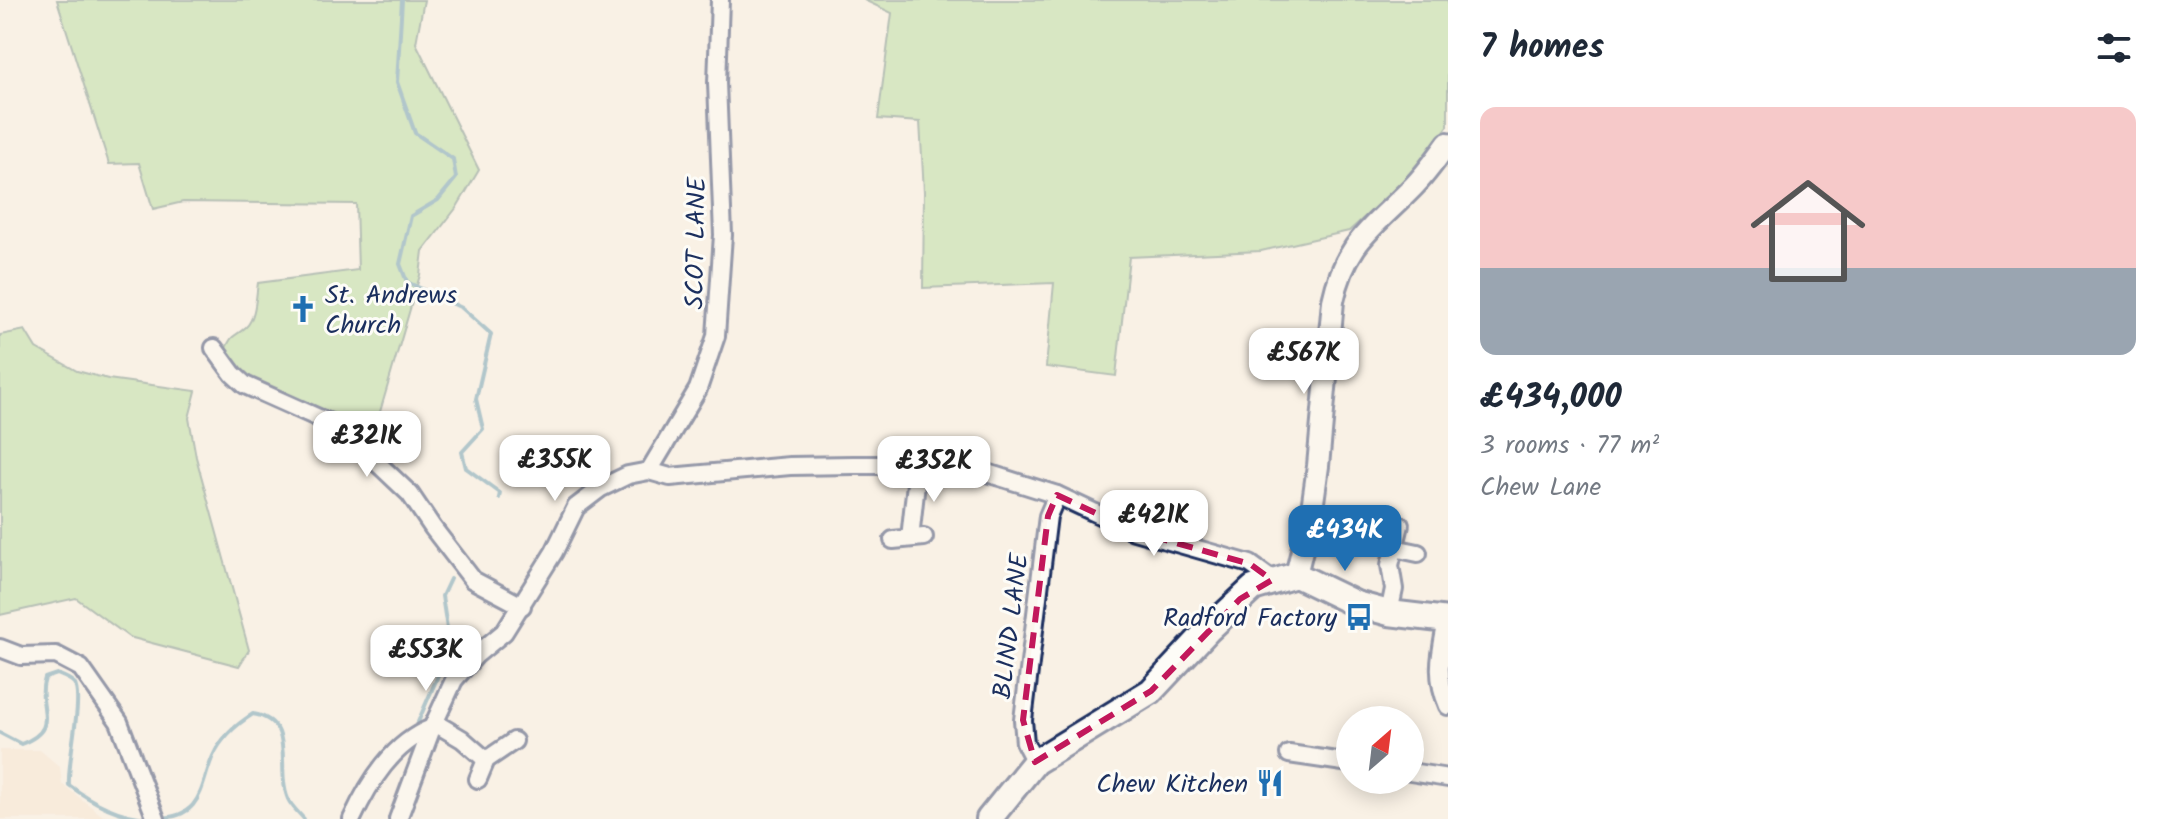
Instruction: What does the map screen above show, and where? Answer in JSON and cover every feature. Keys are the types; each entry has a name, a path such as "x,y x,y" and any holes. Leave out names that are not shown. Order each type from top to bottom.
{"main road":[{"path":"989,819 1035,762 1151,691 1253,588 1284,578 1389,613 1447,620"}],"street":[{"name":"SCOT LANE","path":"649,471 698,389 716,336 723,235 717,83 720,0"},
{"path":"398,819 454,680 476,655 504,632 554,552 576,507 601,488 628,475 649,471 670,477 790,466 918,465 987,473 1057,495 1134,531 1250,564 1284,578 1312,509 1338,275 1359,239 1416,184 1448,143"},
{"path":"214,348 245,385 330,423 353,440 410,494 473,580 522,606"},
{"path":"909,538 918,465"},
{"name":"BLIND LANE","path":"1035,762 1025,743 1023,720 1048,516 1057,495"},
{"path":"1389,613 1394,589 1390,565 1400,525"},
{"path":"1394,548 1418,553"},
{"path":"1447,620 1439,663 1440,687 1448,706"},
{"path":"0,648 21,656 56,655 81,668 119,722 156,819"},
{"path":"434,726 462,739 486,760"},
{"path":"352,819 383,767 404,742 434,726"},
{"path":"478,779 486,760 514,741"},
{"path":"1289,754 1336,761"},
{"path":"1424,774 1448,778"}],"highlighted area":[{"path":"1057,495 1134,531 1250,564 1272,580 1240,599 1151,691 1035,762 1023,720 1048,516"}],"shaded area":[{"path":"0,750 40,750 60,767 62,784 103,816 117,819 0,819"}],"green space":[{"path":"57,0 424,0 416,43 479,170 457,207 423,251 420,275 370,446 252,383 241,374 225,350 252,318 258,283 358,270 356,204 183,202 153,209 139,163 109,164"},
{"path":"864,0 1448,0 1448,126 1405,181 1349,231 1261,251 1129,257 1116,376 1046,367 1054,283 923,288 924,192 920,122 878,119 892,13"},
{"path":"25,330 36,348 77,371 108,379 196,391 189,418 196,457 249,650 239,666 129,637 76,598 0,615 0,335"}],"waterway":[{"path":"402,0 397,82 415,133 453,159 456,178 438,200 411,216 400,264 407,282 462,308 491,334 476,399 483,429 462,452 466,468 500,493 499,498"},
{"path":"418,722 450,648 442,596 450,579"},
{"path":"0,733 21,744 34,738 44,724 45,678 57,674 68,679 77,690 69,785 107,808 150,818"},
{"path":"159,818 174,816 192,806 220,743 253,714 276,726 288,799 304,819"}],"place":[{"name":"St. Andrews Church","path":"303,309"},
{"name":"Radford Factory","path":"1359,617"},
{"name":"Chew Kitchen","path":"1270,783"}]}
